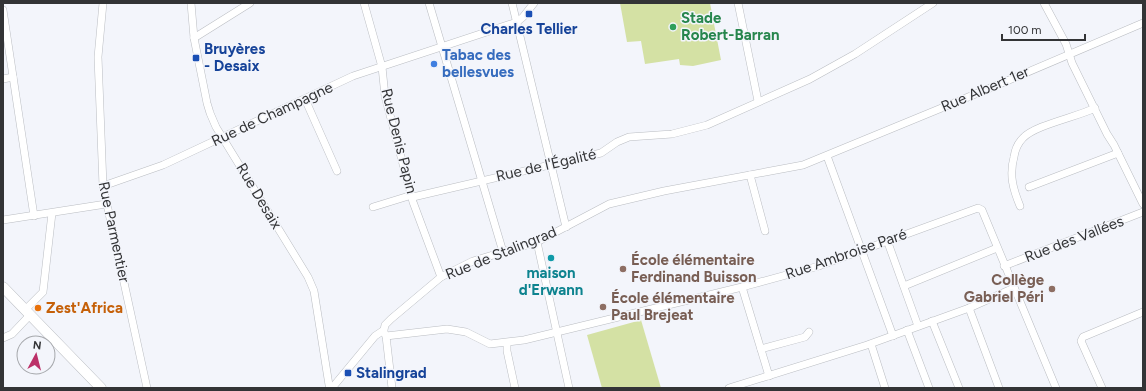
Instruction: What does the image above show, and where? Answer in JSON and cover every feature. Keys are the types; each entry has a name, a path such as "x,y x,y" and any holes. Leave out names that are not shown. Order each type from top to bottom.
{"main road":[{"path":"3,287 101,388"}],"street":[{"name":"Rue Parmentier","path":"103,3 98,57 103,186 126,285 147,388"},
{"name":"Rue Desaix","path":"191,3 194,38 210,113 215,124 308,276 314,291 331,388"},
{"path":"194,38 250,3"},
{"name":"Rue Denis Papin","path":"364,3 382,67 385,96 413,196 413,202 441,277"},
{"path":"430,3 503,252"},
{"path":"512,3 566,227"},
{"path":"517,22 534,3"},
{"path":"738,3 758,101"},
{"name":"Rue de l'Égalité","path":"373,207 413,196 601,153 617,142 629,137 672,134 707,125 810,79 855,54 933,3"},
{"path":"1044,3 1066,44 1068,54 1142,201"},
{"path":"3,10 34,216"},
{"name":"Rue de Champagne","path":"103,186 163,165 224,138 353,76 517,22"},
{"name":"Rue Albert 1er","path":"827,156 1143,23"},
{"path":"3,79 13,77"},
{"path":"305,99 337,171"},
{"path":"1020,206 1013,190 1011,175 1015,150 1023,137 1038,129 1095,108"},
{"path":"1029,187 1118,153"},
{"path":"827,156 893,336"},
{"name":"Rue de Stalingrad","path":"331,388 375,336 385,333 385,325 391,319 441,277 473,261 537,242 609,204 632,198 803,165 827,156"},
{"path":"750,175 765,231"},
{"path":"3,220 106,204"},
{"name":"Rue Ambroise Paré","path":"385,333 446,328 466,332 490,344 507,343 742,287 819,266 978,208 982,210 996,248"},
{"name":"Rue des Vallées","path":"1004,266 1143,212"},
{"path":"3,338 12,334 43,292 52,213"},
{"path":"887,240 918,326"},
{"path":"537,242 569,388"},
{"path":"904,286 996,248 1056,388"},
{"path":"742,287 769,376"},
{"path":"729,388 871,344 968,308 1014,288"},
{"path":"968,308 999,388"},
{"path":"1102,388 1082,341 1083,337 1143,312"},
{"path":"932,321 959,388"},
{"path":"907,330 929,388"},
{"path":"761,350 805,337 809,332"},
{"path":"385,333 392,388"},
{"path":"507,343 507,351 515,388"},
{"path":"871,344 885,388"}],"green space":[{"name":"Stade Robert-Barran","path":"620,3 710,3 721,60 693,66 680,65 679,59 645,64 641,41 627,42"},
{"path":"641,320 661,388 602,388 587,335"}],"place":[{"name":"Charles Tellier","path":"529,14"},
{"name":"Stade Robert-Barran","path":"673,27"},
{"name":"Bruyères - Desaix","path":"196,58"},
{"name":"Tabac des bellesvues","path":"434,64"},
{"name":"maison d'Erwann","path":"551,258"},
{"name":"École élémentaire Ferdinand Buisson","path":"623,269"},
{"name":"Collège Gabriel Péri","path":"1052,289"},
{"name":"École élémentaire Paul Brejeat","path":"603,307"},
{"name":"Zest'Africa","path":"38,308"},
{"name":"Stalingrad","path":"348,373"}]}
